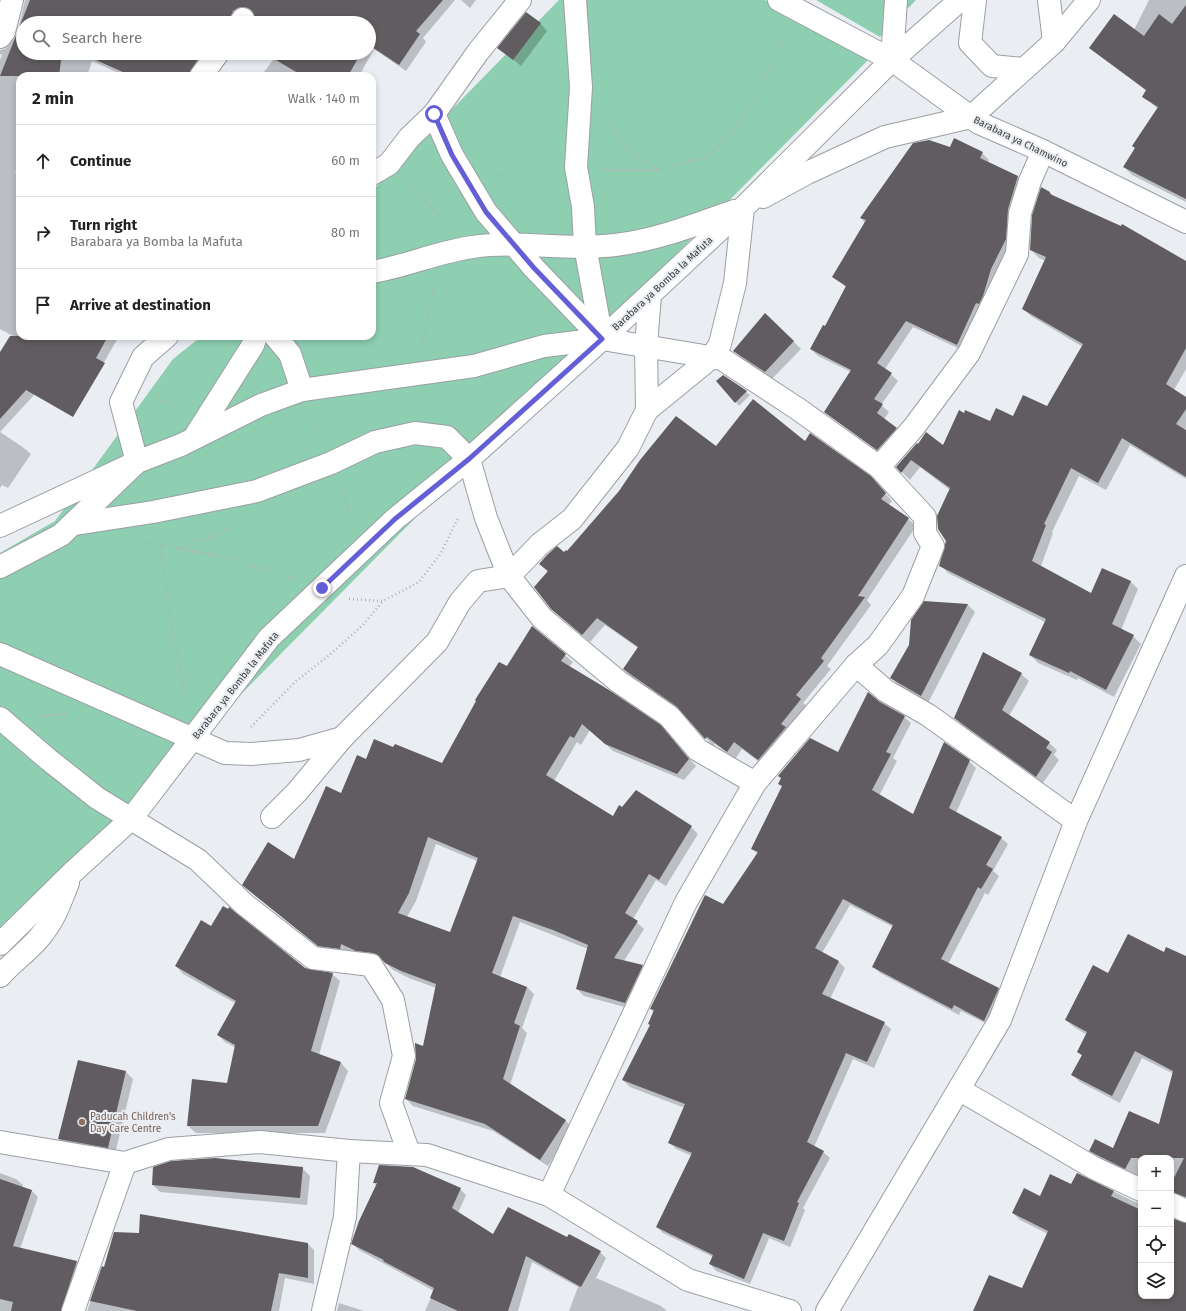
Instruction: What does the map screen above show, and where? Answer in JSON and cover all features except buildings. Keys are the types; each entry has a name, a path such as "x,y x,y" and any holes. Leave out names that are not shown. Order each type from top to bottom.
{"street":[{"path":"0,36 4,32 12,0"},
{"path":"380,169 434,114 483,45 520,0"},
{"path":"575,0 580,87 576,167 582,207 585,246 602,339"},
{"path":"892,60 896,0"},
{"name":"Barabara ya Bomba la Mafuta","path":"0,944 73,872 131,819 269,638 395,519 469,459 650,295 743,208 892,60 960,0"},
{"path":"976,0 970,43 992,66 1024,69"},
{"path":"1049,0 1054,42"},
{"path":"376,271 472,247 513,244 553,247 615,245 675,232 743,208 807,173 885,137 971,117 1054,42 1089,0"},
{"name":"Barabara ya Chamwino","path":"791,3 892,60 980,123 1043,151 1186,222"},
{"path":"204,72 213,60"},
{"path":"434,114 452,155 486,212 513,244 602,339"},
{"path":"879,467 914,427 969,353 1017,254 1020,214 1030,181 1043,151"},
{"path":"272,817 297,792 342,738 437,642 460,602 478,581 509,576 540,544 572,519 628,448 647,410 712,357 720,344 735,283 743,208"},
{"path":"647,410 646,346 650,295"},
{"path":"0,526 137,462 194,438 261,405 302,390 415,373 474,366 544,346 602,339 722,359 785,400 879,467 925,517 925,533 933,546 913,596 878,645 856,665 755,783 686,902 550,1195"},
{"path":"137,462 122,402 143,357 162,340"},
{"path":"194,438 253,345 255,340"},
{"path":"278,340 290,354 302,390"},
{"path":"75,524 153,512 257,491 331,463 375,442 415,433 447,437 469,459 486,518 509,576 542,618 619,682 669,716 698,750 755,783"},
{"path":"0,567 61,535 75,524 137,462"},
{"path":"827,1311 960,1090 1000,1020 1076,821 1186,576"},
{"path":"0,654 224,753 252,754 300,750 342,738"},
{"path":"856,665 886,690 928,715 1076,821"},
{"path":"0,718 97,798 198,860 244,904 313,958 372,965 393,1000 404,1056 391,1103 409,1153"},
{"path":"0,976 12,961 31,947 48,926 73,872"},
{"path":"960,1090 1094,1168 1138,1189"},
{"path":"0,1142 125,1163 169,1149 260,1142 349,1151 427,1155 550,1195 688,1280 790,1311"},
{"path":"323,1311 345,1217 349,1151"},
{"path":"73,1311 125,1163"},
{"path":"1174,1205 1186,1211"}],"path":[{"path":"580,87 632,152 659,170 708,156 741,122 776,56 791,3"},
{"path":"380,169 434,208 445,225 442,254 415,373"},
{"path":"143,357 144,379 161,401 187,410"},
{"path":"224,753 295,682 327,658 363,625 383,601 419,582 441,553 459,516 477,486"},
{"path":"153,512 160,546 173,632 193,738"},
{"path":"139,540 160,546 232,559 322,588 351,600 383,601"},
{"path":"33,717 69,713"}],"green space":[{"path":"559,0 765,0 871,57 175,761 0,944 0,553 55,521 173,359 197,340 376,340 376,187"},
{"path":"816,0 916,0 880,37"}],"place":[{"name":"Paducah Children's Day Care Centre","path":"82,1122"}],"route":[{"path":"322,588 395,519 469,459 602,339 534,268 486,212 452,155 434,114"}]}
